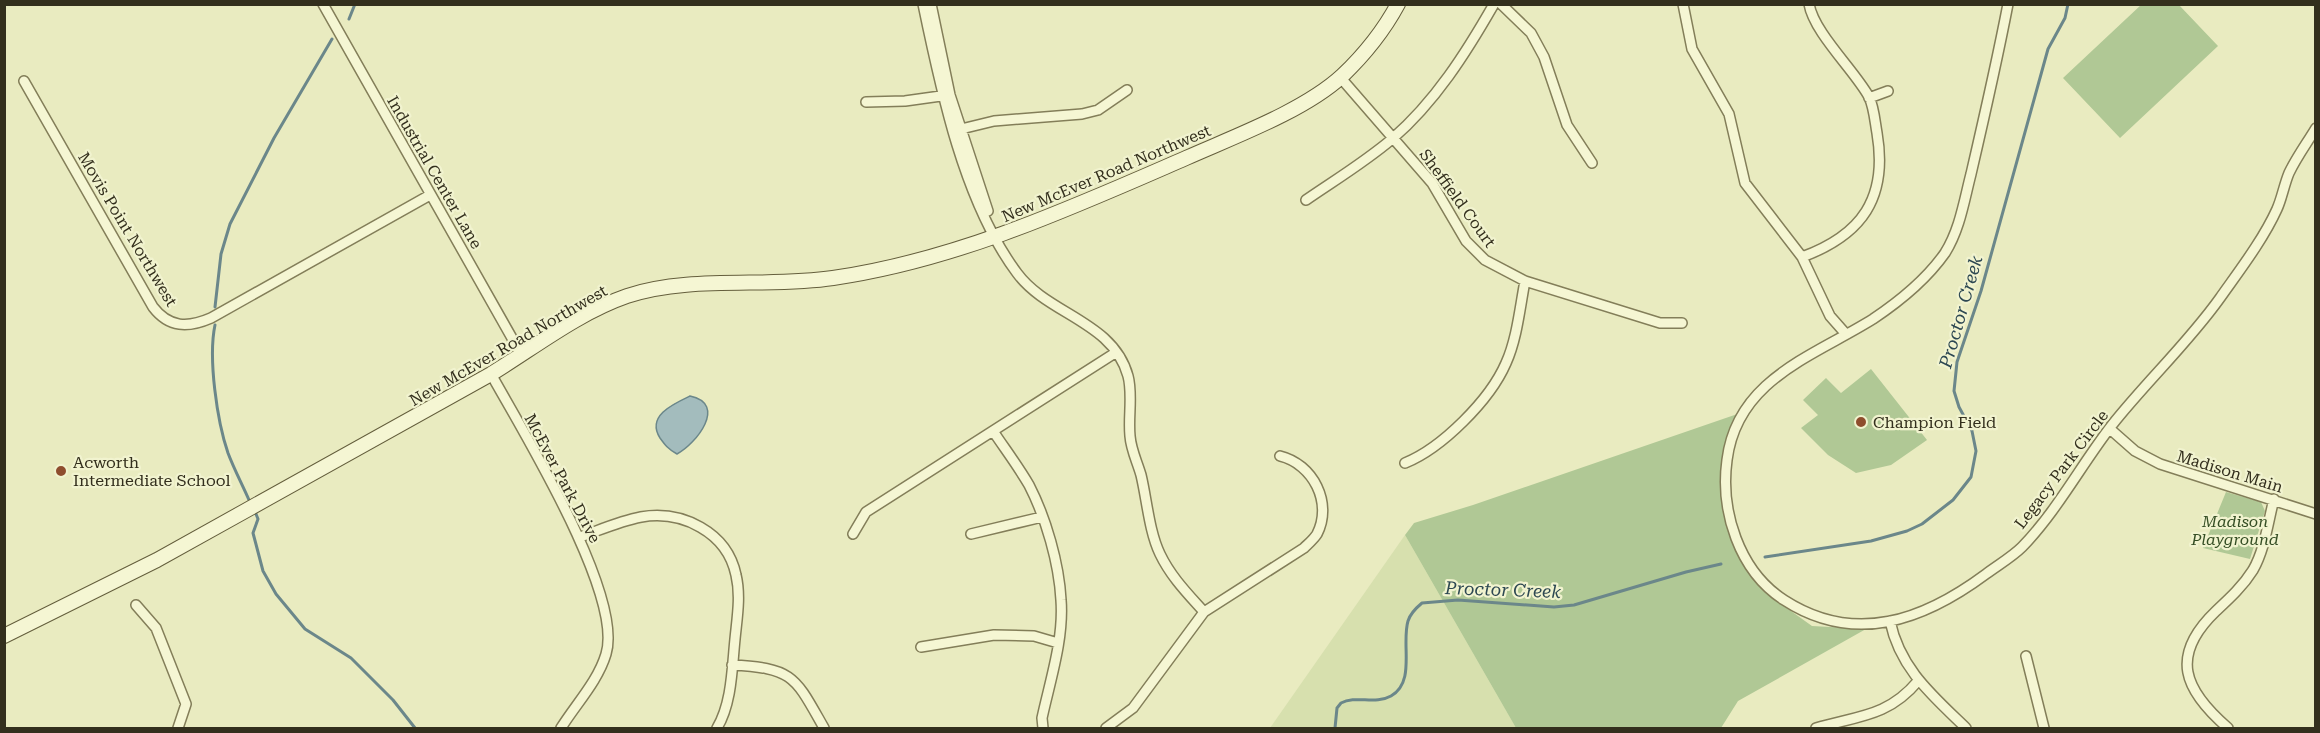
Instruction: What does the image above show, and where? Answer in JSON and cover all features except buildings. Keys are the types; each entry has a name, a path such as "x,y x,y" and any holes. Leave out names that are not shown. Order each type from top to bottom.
{"street":[{"name":"Industrial Center Lane","path":"323,4 521,354"},
{"path":"923,4 957,130 996,236 1019,276 1038,295 1103,335 1115,353 1128,377 1131,447 1140,472 1159,553 1173,577 1204,612"},
{"path":"931,4 947,95"},
{"name":"New McEver Road Northwest","path":"4,636 157,560 491,374 598,310 625,297 653,289 791,284 835,278 925,260 1025,228 1270,120 1340,77 1374,40 1398,4"},
{"path":"1306,200 1392,139 1423,109 1448,77 1494,4"},
{"path":"1501,4 1531,33 1544,57 1566,125 1592,163"},
{"path":"1683,4 1692,49 1729,114 1745,183 1802,257 1830,315 1845,333"},
{"path":"1802,257 1844,236 1862,218 1874,198 1879,181 1880,149 1869,98 1824,33 1809,4"},
{"name":"Legacy Park Circle","path":"2008,4 1982,135 1956,232 1945,252 1913,289 1870,321 1845,333 1771,379 1755,396 1734,433 1727,457 1727,511 1743,553 1761,579 1775,594 1801,609 1834,619 1864,624 1924,613 1953,599 2021,548 2110,429 2217,302 2277,210 2289,173 2316,128"},
{"name":"Sheffield Court","path":"1340,77 1432,183 1472,247 1485,260 1525,281 1660,323 1682,323"},
{"name":"Movis Point Northwest","path":"24,81 153,307 165,321 173,324 190,325 211,318 430,195"},
{"path":"957,130 994,121 1082,114 1098,110 1127,90"},
{"path":"1869,98 1888,91"},
{"path":"866,102 947,95"},
{"path":"1405,463 1422,456 1444,440 1500,376 1507,360 1525,281"},
{"path":"853,534 866,512 1115,353"},
{"name":"McEver Park Drive","path":"491,374 580,537 607,618 609,638 606,654 592,682 561,729"},
{"name":"Madison Main","path":"2110,429 2135,451 2160,464 2197,478 2274,499 2316,514"},
{"path":"993,431 1028,484 1042,517 1056,565 1062,601 1058,643 1042,718 1044,729"},
{"path":"1106,729 1133,708 1204,612 1305,548 1317,535 1322,514 1321,499 1314,477 1293,460 1280,456"},
{"path":"2228,729 2196,695 2186,667 2188,647 2197,632 2235,594 2254,569 2262,549 2274,499"},
{"path":"580,537 640,517 676,516 714,536 731,559 738,585 732,664 726,704 717,729"},
{"path":"971,534 1042,517"},
{"path":"136,605 156,628 186,704 178,729"},
{"path":"1890,621 1901,655 1918,681 1966,729"},
{"path":"921,647 994,634 1034,636 1058,643"},
{"path":"2026,656 2044,729"},
{"path":"732,664 776,669 791,677 804,693 824,729"},
{"path":"1816,729 1877,713 1906,695 1918,681"}],"green space":[{"path":"2142,4 2179,5 2218,46 2120,138 2063,78"},
{"name":"Champion Field","path":"1871,369 1927,440 1891,465 1856,473 1828,455 1801,428 1818,415 1803,400 1826,378 1841,393"},
{"path":"1749,410 1725,449 1735,543 1763,591 1812,626 1866,629 1738,701 1721,728 1516,728 1405,535 1414,523 1473,505"},
{"name":"Madison Playground","path":"2226,492 2261,502 2265,511 2250,559 2203,548"},
{"path":"1405,535 1516,728 1270,728"}],"water":[{"path":"690,396 701,400 707,407 708,415 705,424 692,442 677,454 660,438 656,423 669,407"}],"waterway":[{"path":"349,19 355,4"},
{"name":"Proctor Creek","path":"1765,557 1871,541 1907,531 1922,524 1953,500 1971,477 1976,451 1972,431 1959,407 1954,391 1957,362 1981,291 2048,49 2065,18 2068,4"},
{"path":"215,307 221,254 230,224 274,138 332,39"},
{"path":"215,325 213,372 220,424 228,453 249,500"},
{"path":"256,514 258,519 253,533 263,571 276,594 305,629 351,658 393,700 415,728"},
{"name":"Proctor Creek","path":"1335,728 1337,708 1341,703 1353,700 1385,699 1399,690 1406,672 1408,621 1422,603 1458,600 1554,607 1574,605 1721,564"}],"place":[{"name":"Champion Field","path":"1861,422"},
{"name":"Acworth Intermediate School","path":"61,471"}]}
